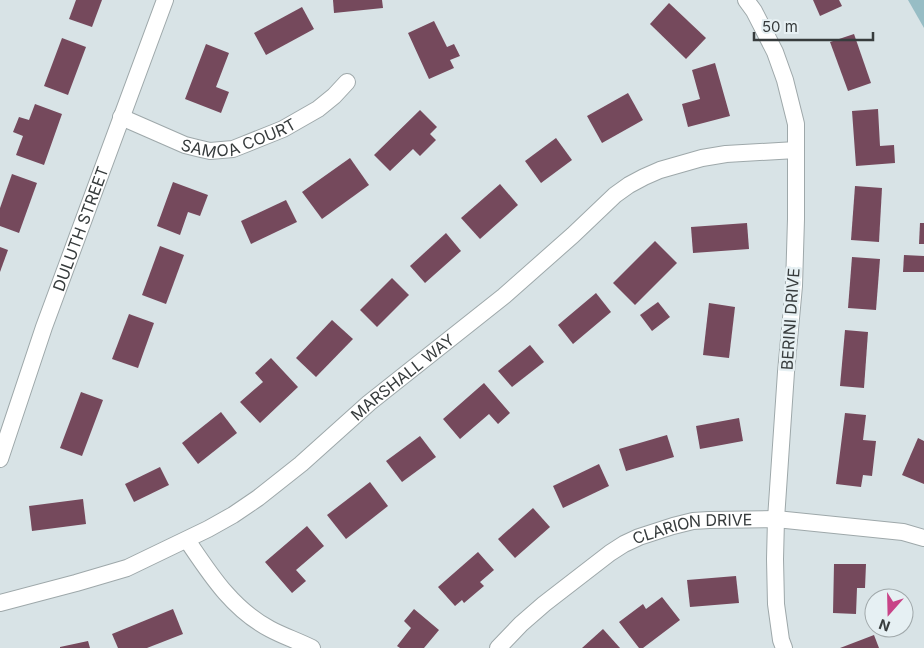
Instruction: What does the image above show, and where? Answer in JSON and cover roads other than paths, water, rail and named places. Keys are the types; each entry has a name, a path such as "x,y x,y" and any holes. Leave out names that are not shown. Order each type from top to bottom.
{"street":[{"name":"DULUTH STREET","path":"0,459 44,326 165,0"},
{"name":"BERINI DRIVE","path":"746,0 754,11 775,52 796,124 794,286 776,519 776,604 781,640 784,648"},
{"name":"SAMOA COURT","path":"121,116 185,145 210,151 233,149 283,129 318,109 347,82"},
{"name":"MARSHALL WAY","path":"0,603 76,584 127,568 208,530 233,515 301,464 369,403 504,296 573,235 600,208 629,185 644,176 702,158 726,154 796,150"},
{"name":"CLARION DRIVE","path":"498,648 544,604 610,553 639,536 673,526 693,521 776,519 903,532 924,538"},
{"path":"187,540 213,579 243,611 270,629 312,648"}]}
